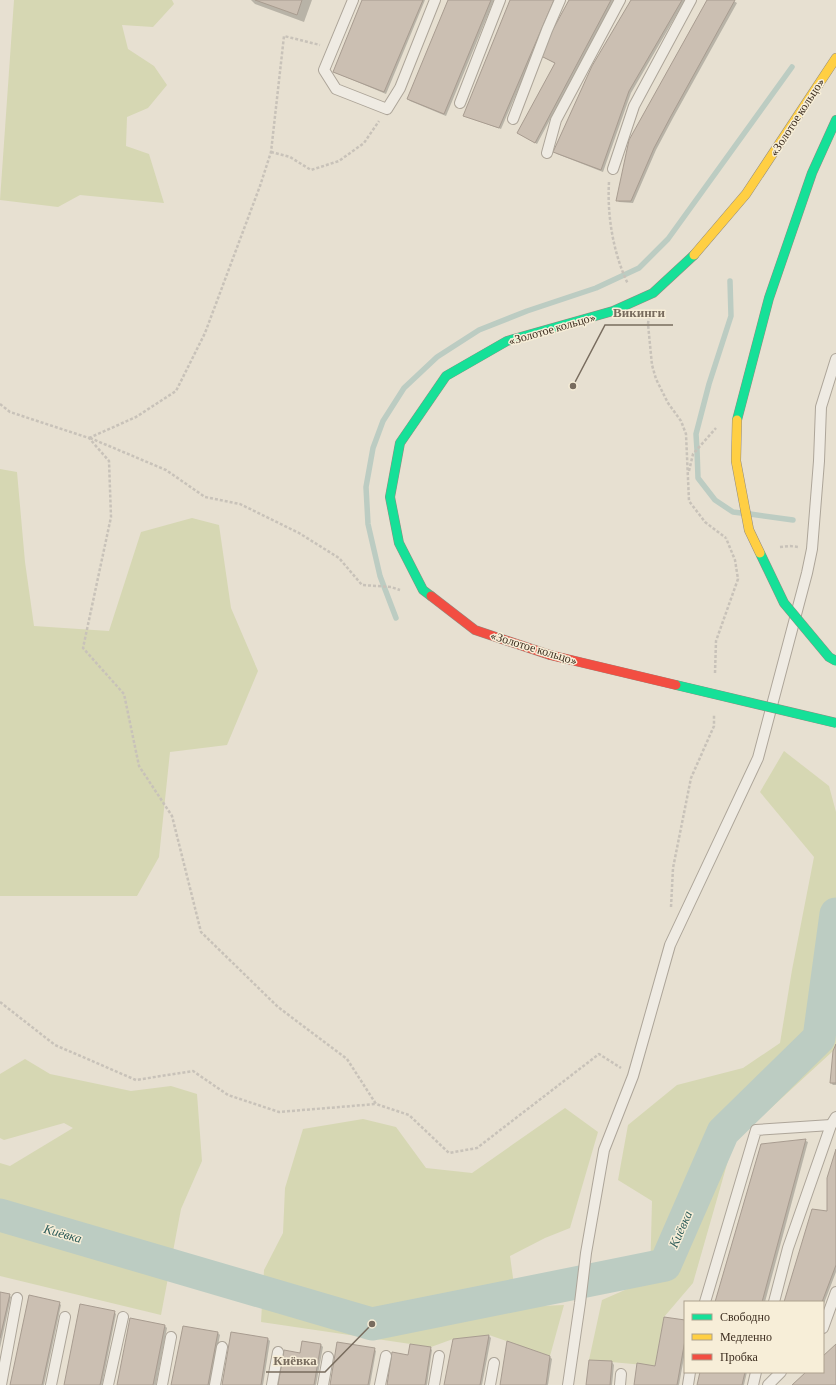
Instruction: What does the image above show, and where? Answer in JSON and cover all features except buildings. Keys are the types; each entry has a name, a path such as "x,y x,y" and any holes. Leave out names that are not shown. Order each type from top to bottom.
{"highway":[{"name":"«Золотое кольцо»","path":"836,58 746,194 696,253 653,293 613,311 507,341 446,376 400,443 390,497 399,544 423,590 475,630 550,655 836,723"},
{"path":"836,120 812,173 769,298 737,420 736,461 749,530 784,603 829,657 836,661"}],"lane":[{"path":"353,0 324,70 336,89 387,109 400,88 435,0"},
{"path":"460,103 500,0"},
{"path":"512,119 560,0"},
{"path":"547,153 556,120 620,0"},
{"path":"613,169 634,106 691,0"},
{"path":"568,1385 586,1253 604,1150 633,1076 670,945 758,758 807,573 812,548 819,461 821,408 836,359"},
{"path":"705,1301 756,1130 834,1121 788,1248 774,1301"},
{"path":"824,1325 836,1292"},
{"path":"1,1385 17,1298"},
{"path":"51,1385 65,1317"},
{"path":"108,1385 123,1317"},
{"path":"162,1385 171,1338"},
{"path":"216,1385 222,1347"},
{"path":"272,1385 278,1352"},
{"path":"380,1385 386,1356"},
{"path":"434,1385 439,1356"},
{"path":"323,1385 328,1357"},
{"path":"490,1385 494,1363"},
{"path":"688,1385 690,1373"},
{"path":"753,1385 756,1373"},
{"path":"768,1385 780,1373"},
{"path":"620,1385 621,1374"}],"path":[{"path":"89,438 136,417 176,391 206,332 255,200 271,152 284,36 333,48"},
{"path":"271,152 290,157 311,170 339,161 364,142 387,109"},
{"path":"613,169 609,182 608,200 610,219 617,258 625,278"},
{"path":"629,286 634,284"},
{"path":"653,293 648,324 652,365 656,379 668,403 681,420 686,434 690,501 705,522 726,538 735,560 738,579 716,640 715,675"},
{"path":"0,404 10,412 89,438 166,470 206,497 240,504 299,533 340,558 362,585 392,587 404,592"},
{"path":"688,474 693,454 720,424"},
{"path":"89,438 109,461 111,517 83,648 124,694 138,766 172,816 201,932 278,1007 347,1059 376,1104"},
{"path":"671,914 673,868 691,778 714,726 714,712"},
{"path":"0,1002 55,1045 136,1080 193,1071 228,1095 279,1112 376,1104 409,1115 449,1153 477,1148 599,1054 633,1076"}],"green space":[{"path":"14,0 172,0 174,4 153,27 122,25 128,49 154,66 167,85 148,108 127,117 126,146 149,154 164,203 80,195 58,207 0,200"},
{"path":"0,469 17,472 25,562 34,626 109,631 141,532 192,518 219,525 231,608 258,671 227,745 170,752 159,857 137,896 0,896"},
{"path":"784,751 829,786 836,812 836,1044 833,1051 733,1143 693,1283 664,1317 655,1366 589,1360 602,1300 650,1279 652,1201 618,1180 628,1125 677,1085 743,1068 780,1043 792,970 814,857 760,792"},
{"path":"25,1059 50,1074 131,1091 171,1086 197,1094 202,1161 181,1209 161,1315 0,1276 0,1163 10,1166 73,1128 64,1123 4,1140 0,1138 0,1074"},
{"path":"565,1108 598,1132 570,1228 545,1238 510,1256 517,1307 564,1305 550,1356 489,1335 453,1339 431,1347 261,1322 264,1270 283,1233 285,1188 303,1129 363,1119 396,1127 426,1168 472,1173"}],"waterway":[{"path":"396,618 380,576 368,524 366,487 373,448 383,421 404,388 437,357 479,330 527,311 596,288 639,268 668,239 792,67"},
{"path":"730,281 731,316 709,384 696,434 698,478 715,500 733,512 741,513"},
{"path":"750,514 793,520"},
{"name":"Киёвка","path":"0,1215 372,1324 665,1265 723,1132 819,1038 836,914"}],"traffic: fast":[{"path":"737,420 769,298 812,173 836,120"},
{"path":"431,596 423,590 399,543 390,497 400,443 446,376 507,341 613,311 653,293 694,255"},
{"path":"760,553 784,603 829,657 836,661"},
{"path":"676,685 836,723"}],"traffic: slow":[{"path":"694,255 746,194 836,58"},
{"path":"737,420 736,461 749,530 760,553"}],"traffic: jam":[{"path":"431,596 475,630 550,655"},
{"path":"550,655 676,685"}],"place":[{"name":"Викинги","path":"573,386"},
{"name":"Киёвка","path":"372,1324"}]}
